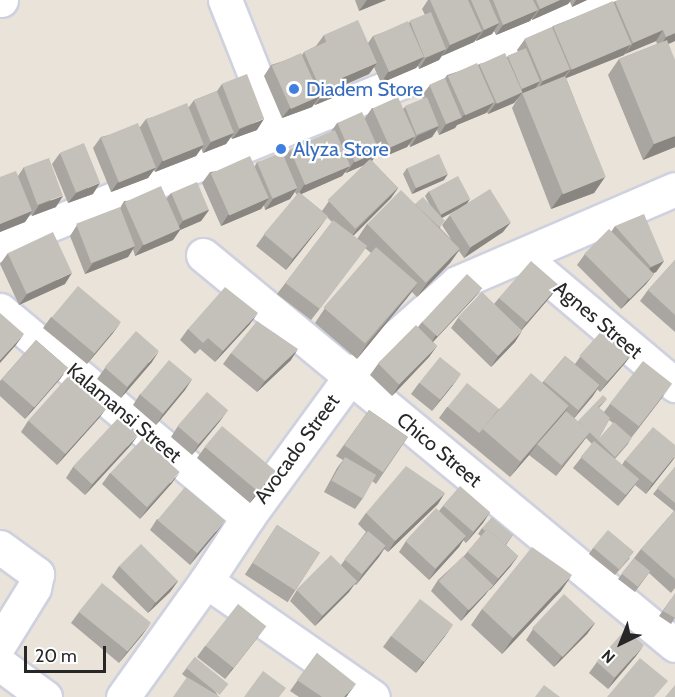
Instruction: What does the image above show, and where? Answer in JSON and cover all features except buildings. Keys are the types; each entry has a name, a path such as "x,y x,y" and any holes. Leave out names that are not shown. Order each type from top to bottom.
{"street":[{"path":"225,0 277,131"},
{"path":"0,245 603,0"},
{"name":"Avocado Street","path":"123,697 206,581 248,517 350,376 457,283 675,189"},
{"name":"Chico Street","path":"203,255 675,645"},
{"name":"Agnes Street","path":"522,255 675,385"},
{"name":"Kalamansi Street","path":"0,310 248,517"},
{"path":"0,547 37,574 34,588 0,642"},
{"path":"206,581 374,697"},
{"path":"0,664 45,697"}],"place":[{"name":"Diadem Store","path":"294,89"},
{"name":"Alyza Store","path":"281,149"}]}
